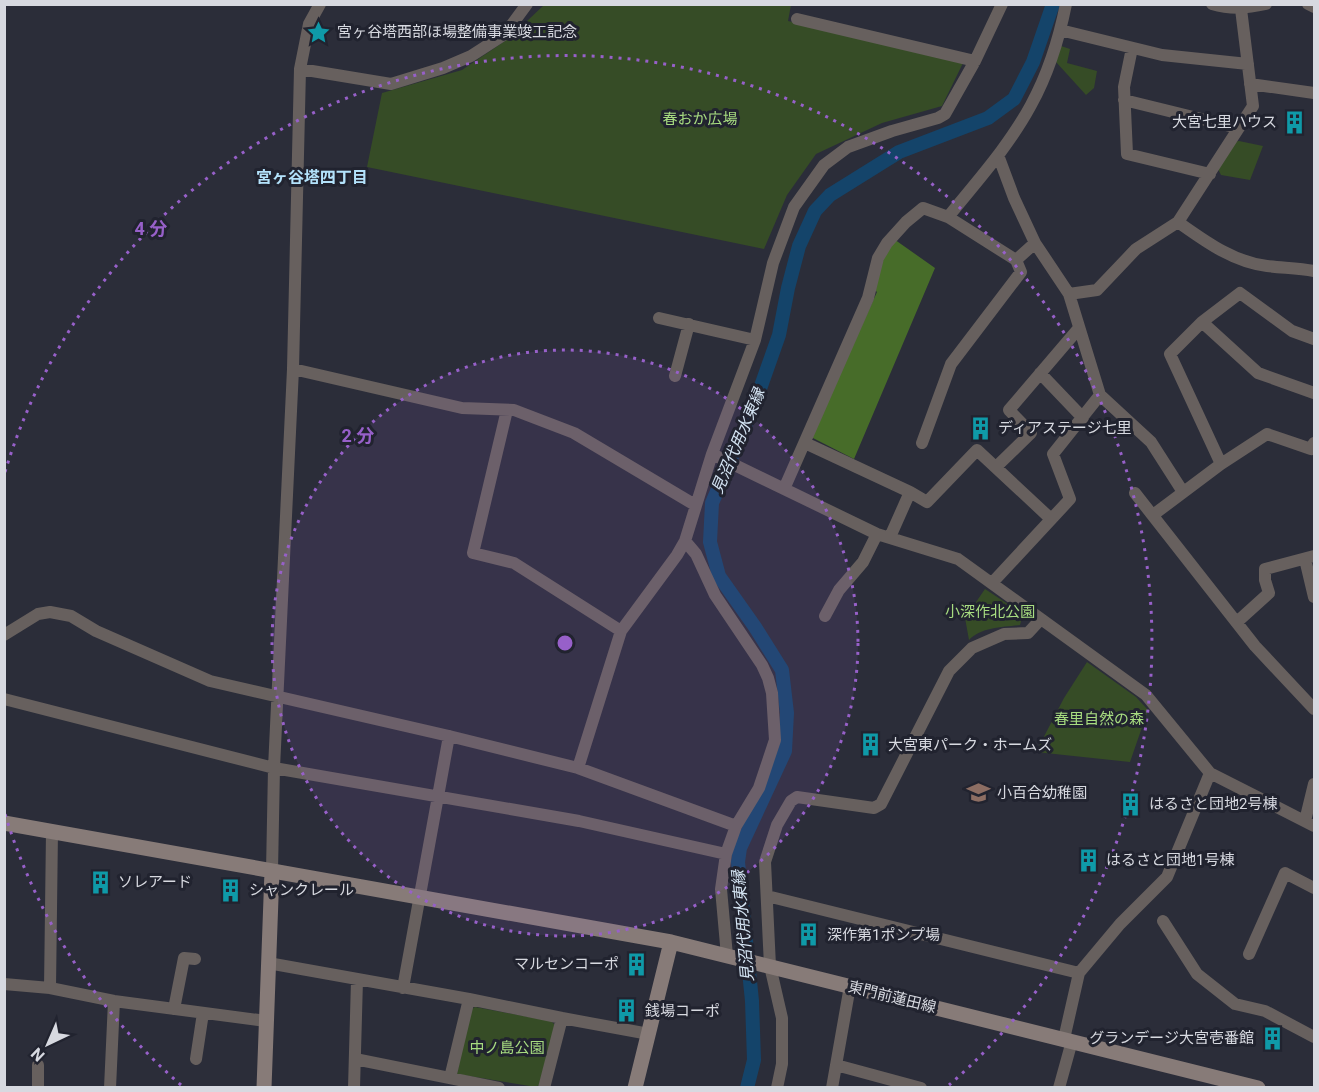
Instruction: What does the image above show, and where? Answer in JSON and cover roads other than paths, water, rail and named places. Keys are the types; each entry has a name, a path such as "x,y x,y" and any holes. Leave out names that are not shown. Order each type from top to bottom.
{"street":[{"path":"264,1088 274,768 293,369 300,69 309,24 320,4"},
{"path":"300,69 391,84 443,68 471,56 505,34 527,4"},
{"path":"578,768 621,631 685,541 695,505 716,456 755,340 773,263 794,207 824,165 848,147 945,114 975,61 1002,4"},
{"path":"948,218 998,155 1031,105 1060,30 1066,4"},
{"path":"1212,4 1224,8 1241,9 1260,5"},
{"path":"1308,4 1314,7"},
{"path":"1069,294 1097,290 1136,249 1178,222 1252,106 1241,9"},
{"path":"797,19 975,61"},
{"path":"1060,30 1162,55 1248,64"},
{"path":"1132,48 1124,87 1127,154 1210,174"},
{"path":"1250,84 1314,93"},
{"path":"1124,100 1238,128"},
{"path":"998,155 1014,198 1035,243 1069,294 1100,395 1151,442 1184,492"},
{"path":"784,489 868,298 878,258 887,243 906,222 923,208 948,218 1016,260 1021,272 951,364 922,443"},
{"path":"1178,222 1222,252 1265,266 1294,267 1314,271"},
{"path":"1016,260 1035,243"},
{"path":"1221,464 1170,354 1202,322 1240,293 1292,331 1314,339"},
{"path":"659,318 755,340"},
{"path":"1202,322 1257,373 1314,393"},
{"path":"675,376 689,324"},
{"path":"996,467 1031,433 1009,410 1079,328"},
{"path":"293,369 462,408 514,410 574,433 695,505"},
{"path":"1040,373 1083,418"},
{"path":"992,583 1070,499 1053,454 1100,395"},
{"path":"507,410 473,553 514,563 621,631"},
{"path":"1153,515 1221,464 1267,434 1311,449 1314,443"},
{"path":"805,443 927,502 977,450 1051,519"},
{"path":"716,456 877,534 958,559 1146,695 1210,773 1310,824 1314,784"},
{"path":"890,537 910,492"},
{"path":"1135,493 1237,622 1314,709"},
{"path":"825,616 839,590 863,562 877,534"},
{"path":"685,541 696,554 715,596 762,665 772,693 775,740 759,788 736,826 726,854 721,889 730,956"},
{"path":"1237,622 1269,593 1265,580 1265,569 1310,557 1314,597"},
{"path":"4,635 38,614 50,612 71,616 96,631 210,681 578,768 736,826"},
{"path":"777,1088 782,1064 782,1018 763,964 767,896 765,862 777,825 791,801 797,796 874,808 881,804 949,671 972,648 1004,634 1028,633 1040,620"},
{"path":"4,699 274,768 579,821 726,854"},
{"path":"404,988 449,736"},
{"path":"1059,1088 1079,973 1120,924 1167,877 1210,773"},
{"name":"東門前蓮田線","path":"4,823 671,942 1258,1088"},
{"path":"50,987 52,831"},
{"path":"1250,954 1285,873 1314,888"},
{"path":"767,896 1079,973"},
{"path":"1163,921 1197,974 1235,1004 1265,1011 1314,1036"},
{"path":"635,1088 671,942"},
{"path":"174,1009 184,958 195,959"},
{"path":"268,963 649,1034"},
{"path":"354,1088 357,980"},
{"path":"4,984 50,987 114,1001 266,1021"},
{"path":"832,1088 850,986"},
{"path":"450,1078 469,999"},
{"path":"110,1088 114,1001"},
{"path":"196,1059 203,1013"},
{"path":"544,1088 562,1018"},
{"path":"355,1059 499,1088"},
{"path":"38,1065 38,1088"},
{"path":"836,1065 918,1087"}],"waterway":[{"name":"見沼代用水東縁","path":"747,1088 754,1060 752,1001 738,862 740,848 785,751 787,713 782,670 719,576 710,542 712,503 755,403 779,335 799,246 815,211 830,195 899,152 988,118 1014,99 1033,62 1053,4"}],"place":[{"name":"宮ヶ谷塔西部ほ場整備事業竣工記念","path":"319,32"},
{"name":"大宮七里ハウス","path":"1295,122"},
{"name":"ディアステージ七里","path":"980,428"},
{"name":"大宮東パーク・ホームズ","path":"870,745"},
{"name":"小百合幼稚園","path":"979,793"},
{"name":"はるさと団地2号棟","path":"1131,804"},
{"name":"はるさと団地1号棟","path":"1088,860"},
{"name":"ソレアード","path":"100,882"},
{"name":"シャンクレール","path":"231,890"},
{"name":"深作第1ポンプ場","path":"809,935"},
{"name":"マルセンコーポ","path":"637,964"},
{"name":"銭場コーポ","path":"627,1011"},
{"name":"グランデージ大宮壱番館","path":"1272,1038"}],"district":[{"name":"宮ヶ谷塔四丁目","path":"312,177"}],"park label":[{"name":"春おか広場","path":"700,119"},
{"name":"小深作北公園","path":"990,612"},
{"name":"春里自然の森","path":"1099,719"},
{"name":"中ノ島公園","path":"507,1048"}]}
